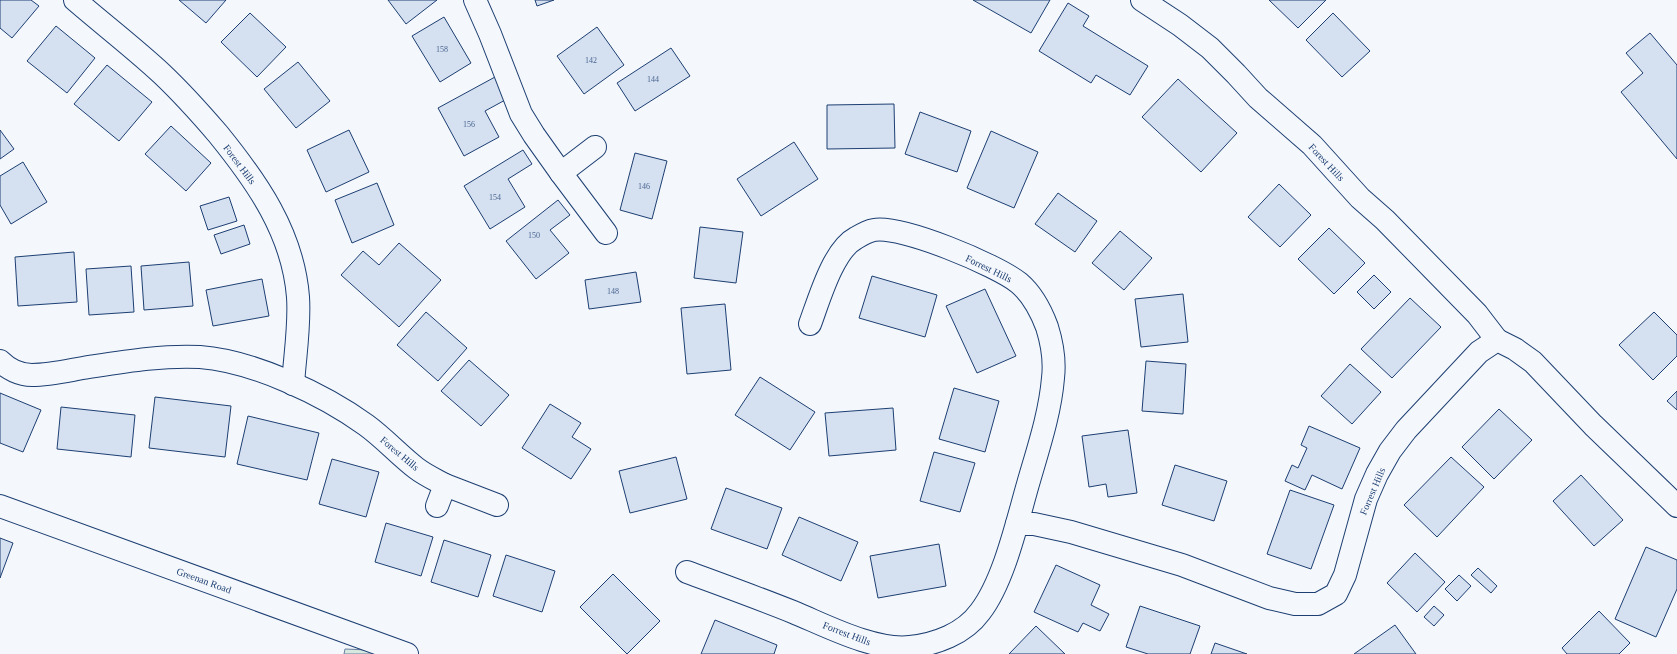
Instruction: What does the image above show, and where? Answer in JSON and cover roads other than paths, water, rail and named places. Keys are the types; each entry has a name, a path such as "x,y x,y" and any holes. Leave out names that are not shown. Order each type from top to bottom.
{"street":[{"name":"Forest Hills","path":"75,0 137,52 187,99 231,150 251,177 269,206 284,235 293,267 298,296 298,321 293,384"},
{"path":"475,0 521,114 561,173 606,233"},
{"name":"Forest Hills","path":"1142,0 1180,25 1210,48 1258,98 1312,145 1360,198 1385,220 1477,314 1497,340"},
{"path":"561,173 595,146"},
{"name":"Forrest Hills","path":"687,572 791,611 857,639 882,645 908,648 935,643 959,631 979,614 993,593 1017,524 1045,425 1054,375 1053,350 1046,326 1036,303 1020,284 999,271 949,249 898,232 874,230 854,239 839,256 827,277 810,324"},
{"path":"1497,340 1515,349 1533,362 1593,425 1677,506"},
{"name":"Forrest Hills","path":"1017,524 1034,524 1052,527 1174,562 1269,598 1295,604 1318,604 1336,594 1345,575 1366,499 1377,474 1390,451 1406,430 1473,358 1497,340"},
{"name":"Forest Hills","path":"0,361 8,369 31,375 175,356 201,357 246,366 293,384 319,396 361,422 418,469 445,485 497,505"},
{"path":"437,506 445,485"},
{"name":"Greenan Road","path":"0,506 407,654"}]}
